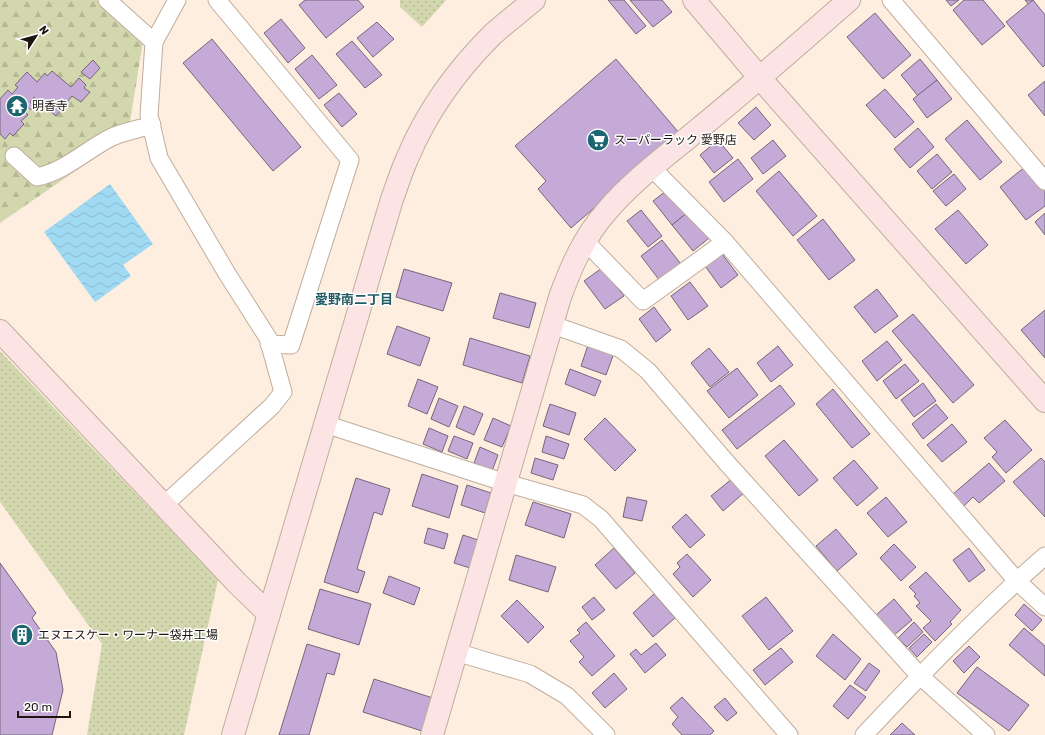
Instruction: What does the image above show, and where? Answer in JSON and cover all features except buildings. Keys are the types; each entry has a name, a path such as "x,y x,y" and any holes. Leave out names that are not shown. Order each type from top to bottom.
{"street":[{"path":"107,0 154,42"},
{"path":"164,505 272,406 283,392 268,338 226,272 159,158 150,115 154,42 177,0"},
{"path":"217,0 350,160 291,345 270,344"},
{"path":"233,735 392,199 407,158 438,101 460,72 492,35 534,0"},
{"path":"694,0 760,78 1045,401"},
{"path":"432,735 560,297 570,270 585,241 605,212 627,189 760,78 848,0"},
{"path":"892,0 1045,181"},
{"path":"14,156 37,177 48,174 77,160 111,137 152,125"},
{"path":"652,168 725,242 1017,581 1045,607"},
{"path":"585,241 643,301 725,242"},
{"path":"553,325 621,349 648,371 726,462 919,675 986,735"},
{"path":"0,331 237,584 269,614"},
{"path":"325,424 506,483 583,505 601,519 789,735"},
{"path":"864,735 919,675 1045,556"},
{"path":"456,652 530,674 568,696 606,735"}],"green space":[{"path":"0,0 105,0 144,35 130,122 116,143 0,223"},
{"path":"400,0 446,0 422,27 400,7"},
{"path":"0,351 218,580 184,735 87,735 102,644 0,502"}],"water":[{"path":"110,184 153,244 123,265 131,276 95,302 44,232"}],"place":[{"name":"明香寺","path":"17,106"},
{"name":"スーパーラック 愛野店","path":"598,140"},
{"name":"エヌエスケー・ワーナー袋井工場","path":"22,635"}],"district":[{"name":"愛野南二丁目","path":"354,299"}]}
